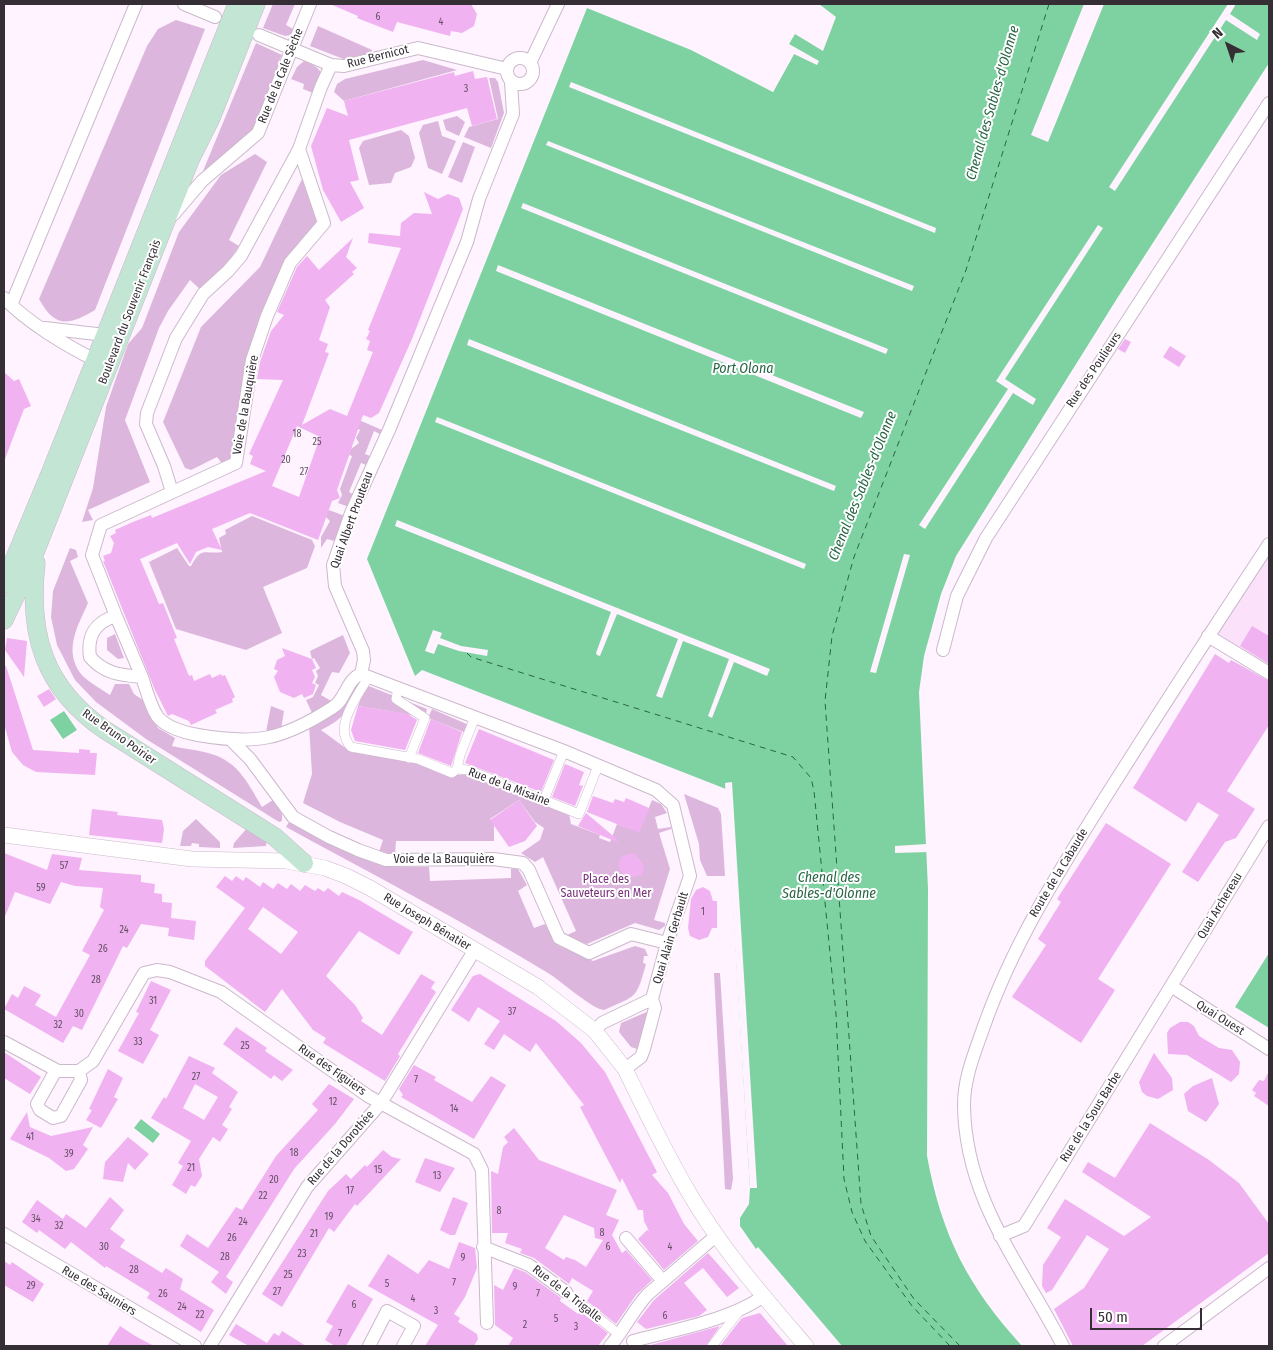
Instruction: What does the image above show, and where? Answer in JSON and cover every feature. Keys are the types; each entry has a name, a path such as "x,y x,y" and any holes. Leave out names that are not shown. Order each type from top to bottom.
{"main road":[{"name":"Boulevard du Souvenir Français","path":"4,584 237,4"},
{"name":"Boulevard du Souvenir Français","path":"4,620 38,545 162,229 256,4"},
{"name":"Rue Bruno Poirier","path":"38,545 34,580 38,641 51,673 70,699 89,718 105,730 275,837 304,863"}],"street":[{"path":"95,360 73,349 7,302 136,4"},
{"path":"184,4 215,18"},
{"name":"Rue de la Cale Sèche","path":"162,229 202,181 258,133 294,49 310,4"},
{"path":"530,63 519,58 511,62 509,76 520,84 528,81 533,74 530,63 558,4"},
{"path":"259,35 331,65"},
{"name":"Rue Bernicot","path":"299,148 320,87 331,65 344,66 418,48 509,76"},
{"name":"Quai Albert Prouteau","path":"365,675 363,651 335,586 333,565 352,513 389,430 466,242 478,198 513,114 509,76"},
{"name":"Rue des Poulieurs","path":"943,650 957,596 986,538 1269,103"},
{"path":"172,492 164,466 146,424 149,407 176,338 203,294 228,271 240,256 299,148"},
{"name":"Voie de la Bauquière","path":"142,677 92,555 101,525 236,463 252,360 267,316 290,263 324,223 299,148"},
{"path":"42,327 105,336"},
{"name":"Route de la Cabaude","path":"1063,1346 1000,1236 976,1181 964,1104 968,1069 1015,949 1043,897 1208,636 1269,544"},
{"path":"116,616 99,624 93,632 89,646 90,657 107,671 120,675 142,677 158,717 177,730 189,734 232,741 260,740 292,730 340,702 352,681 365,675 475,716 598,766"},
{"path":"1208,636 1269,673"},
{"name":"Rue de la Misaine","path":"365,675 344,724 345,741 351,747 409,758 452,773 458,769 468,770 579,814 598,766"},
{"path":"398,687 396,699 425,718 409,758"},
{"path":"458,769 460,755 475,716"},
{"name":"Voie de la Bauquière","path":"232,741 250,759 290,814 328,837 386,860 470,858 518,861 529,870 559,938 574,947 588,953 631,934 667,943"},
{"path":"544,800 564,751"},
{"name":"Quai Alain Gerbault","path":"598,766 656,790 670,801 676,811 690,876 667,943 652,999 655,1008 644,1049 641,1057 625,1069"},
{"name":"Quai Archereau","path":"1172,986 1269,826"},
{"name":"Rue Joseph Bénatier","path":"4,835 192,859 268,860 304,863 335,871 358,881 538,987 595,1030 625,1069 688,1191 717,1235 799,1344"},
{"name":"Rue de la Dorothée","path":"210,1346 307,1187 381,1103 474,951"},
{"name":"Rue des Figuiers","path":"79,1071 93,1061 144,973 158,970 170,972 222,992 381,1103 474,1154 482,1170 483,1247 487,1323"},
{"name":"Rue de la Sous Barbe","path":"1000,1236 1024,1226 1172,986"},
{"name":"Quai Ouest","path":"1172,986 1269,1049"},
{"path":"595,1030 602,1023 652,999"},
{"path":"4,1042 56,1070 68,1073 79,1071 81,1080 61,1116 53,1118 40,1110 37,1104 56,1070"},
{"name":"Rue des Sauniers","path":"4,1234 195,1346"},
{"path":"610,1346 621,1333 640,1303 662,1280 717,1235"},
{"path":"626,1238 662,1280"},
{"name":"Rue de la Trigalle","path":"483,1247 529,1265 621,1333"},
{"path":"1164,1346 1269,1268"},
{"path":"621,1333 636,1344 742,1308 763,1296"},
{"path":"712,1346 742,1308"},
{"path":"369,1346 387,1311 414,1326 404,1346"}],"shaded area":[{"path":"1269,535 1269,677 1201,634"}],"green space":[{"path":"273,4 295,4 286,25 295,30 291,35 285,36 263,28"},
{"path":"176,20 205,29 95,310 70,321 57,319 51,315 39,299 147,46 158,29"},
{"path":"318,26 372,50 371,54 346,60 310,46"},
{"path":"256,43 282,55 278,63 279,70 257,122 250,133 205,172 203,171"},
{"path":"423,60 457,70 344,101 334,92 337,84 345,79"},
{"path":"304,61 316,67 321,73 313,93 303,89 304,84 291,79 297,67"},
{"path":"489,78 495,78 498,82 504,113 491,148 464,137 469,127 498,119"},
{"path":"457,116 465,122 459,136 446,130 443,120"},
{"path":"438,121 442,136 456,141 442,174 428,168 419,133 423,125"},
{"path":"401,130 409,136 415,158 411,167 395,173 391,183 369,185 359,148 363,141"},
{"path":"463,142 475,147 462,183 448,177"},
{"path":"255,154 267,162 229,240 239,246 228,262 202,291 190,280 168,311 159,328 125,420 150,482 88,510 93,520 82,522 93,488 106,407 128,344 142,328 179,232 221,175"},
{"path":"302,179 317,222 260,315 236,416 236,442 232,459 223,465 217,457 191,470 185,468 163,422 201,327 260,267"},
{"path":"359,420 382,430 380,434 374,431 365,454 370,456 366,465 361,463 349,492 354,495 349,507 338,503 342,495 340,489 352,456 349,455 351,449 359,443 356,438 360,430 356,428"},
{"path":"326,509 345,516 334,541 327,539 321,548 321,537 330,521 325,516"},
{"path":"252,516 312,540 315,546 307,568 263,587 282,633 246,650 176,629 149,562 177,548 189,566 191,566 201,553 222,552 219,538 226,534 225,530"},
{"path":"70,548 76,550 78,557 70,561 88,603 77,629 73,647 73,656 81,674 110,695 115,684 129,684 134,694 147,703 158,728 175,738 172,746 215,755 233,765 251,788 262,807 273,800 282,814 282,821 279,822 146,739 96,702 75,680 57,645 51,617 53,591"},
{"path":"115,634 124,658 118,659 107,650 107,638"},
{"path":"343,635 350,653 339,673 332,672 321,695 333,702 313,715 306,700 313,697 319,685 315,683 318,676 316,671 320,668 314,658 312,659 310,651"},
{"name":"Place des Sauveteurs en Mer","path":"358,682 361,683 347,711 336,721 321,730 351,752 411,761 449,776 466,774 569,814 571,824 600,835 599,838 610,842 617,824 639,832 652,800 661,804 667,813 655,817 658,829 671,827 671,829 659,833 670,869 654,920 665,923 665,926 659,930 635,923 587,944 565,936 576,931 543,857 535,862 521,853 540,840 544,828 535,822 519,800 490,819 494,825 494,841 396,841 395,854 379,852 383,840 340,822 303,803 312,774 309,725"},
{"path":"366,685 427,709 426,713 412,715 358,706"},
{"path":"271,706 284,711 281,729 266,732"},
{"path":"432,709 469,725 466,733 428,718"},
{"path":"684,794 718,808 721,814 725,876 707,876 700,860 699,844"},
{"path":"196,819 220,842 220,848 199,847 199,844 192,843 191,846 180,846 183,831"},
{"path":"289,822 353,854 392,867 429,867 430,881 511,878 511,869 518,869 527,885 518,891 534,928 545,924 557,945 593,961 635,946 645,949 648,956 644,956 643,963 646,964 640,984 634,995 623,1002 604,1010 592,1005 548,973 516,954 418,898 286,827"},
{"path":"248,827 267,839 266,846 233,848 234,843"},
{"path":"714,973 720,973 733,1179 731,1190 725,1189"},
{"path":"649,1011 641,1047 637,1049 631,1047 619,1032 621,1023"}],"water":[{"name":"Port Olona","path":"819,4 1269,4 1269,63 1118,297 956,556 941,594 924,656 919,692 928,889 927,1156 933,1185 949,1236 960,1259 986,1302 1022,1346 842,1346 758,1247 756,1249 740,1226 740,1218 749,1204 750,1188 726,789 422,670 415,676 367,559 587,8 691,50 773,92 794,54 817,65 819,61 789,44 795,34 823,51 836,17"},
{"path":"64,711 77,730 63,739 50,720"},
{"path":"1269,953 1269,1028 1235,1007"},
{"path":"141,1119 160,1134 153,1143 134,1128"}],"pier":[{"path":"1084,4 1104,4 1048,142 1031,135"},
{"path":"1228,4 1236,4 1230,14 1260,34 1257,40 1226,20 1115,191 1109,187"},
{"path":"792,52 794,54 773,92 735,70 772,89"},
{"path":"571,82 936,228 935,233 569,87"},
{"path":"548,141 914,286 912,291 546,145"},
{"path":"523,203 888,349 886,354 521,208"},
{"path":"1098,225 1103,228 1005,379 1036,399 1033,405 1013,393 925,529 919,525 1008,389 996,381"},
{"path":"498,265 864,412 861,418 496,271"},
{"path":"469,339 836,486 834,491 467,345"},
{"path":"437,417 806,564 804,569 435,422"},
{"path":"397,520 770,669 767,676 734,662 712,718 708,716 729,659 683,641 662,698 656,696 678,639 617,614 600,656 597,655 596,653 611,612 395,526"},
{"path":"904,554 910,555 876,673 870,672"},
{"path":"433,630 442,633 440,638 461,646 488,650 487,656 459,651 438,644 434,654 425,651"},
{"path":"732,782 757,1188 750,1188 725,783"},
{"path":"927,844 928,852 895,853 895,846"}],"building":[{"path":"330,4 471,4 477,14 474,26 462,33 451,31 450,36 397,22 393,32 357,18 358,16"},
{"path":"473,71 475,79 487,77 497,119 472,126 467,108 349,140 359,180 350,182 364,208 341,222 323,190 311,146 327,108 348,116 344,101 454,72 455,76"},
{"path":"424,192 438,199 448,194 459,198 463,209 412,339 379,413 371,418 363,415 337,490 340,498 332,501 318,540 250,513 212,529 222,550 208,547 196,552 190,564 177,543 140,559 159,604 163,603 177,638 174,639 189,676 192,675 194,681 210,674 212,678 221,674 222,676 225,675 235,697 232,699 233,702 215,710 217,713 191,725 189,721 172,714 168,716 155,690 103,561 105,561 103,556 111,553 114,543 110,536 116,533 115,530 133,522 151,515 152,518 266,471 250,464 253,456 249,454 283,380 257,379 260,362 271,331 284,315 277,312 297,267 307,256 319,270 353,238 346,257 357,268 352,272 354,274 325,300 330,307 319,340 328,344 325,352 329,353 302,425 330,409 347,416 373,352 367,350 370,341 366,339 370,331 368,330 401,248 368,243 369,233 400,236 401,223 414,213 432,214","holes":["297,426 320,437 299,497 272,486"]},
{"path":"1125,339 1131,342 1125,353 1118,349"},
{"path":"1170,346 1186,356 1179,367 1163,357"},
{"path":"4,372 14,381 19,379 31,406 24,409 5,459"},
{"path":"1252,626 1269,636 1269,664 1240,646"},
{"path":"7,638 27,641 24,677 5,650"},
{"path":"282,648 312,659 316,668 312,670 315,677 312,683 316,685 313,694 304,698 302,694 294,698 280,692 274,677 278,671 274,669 277,660 285,656"},
{"path":"1215,654 1229,663 1231,660 1269,681 1269,725 1227,791 1255,809 1236,838 1225,842 1198,882 1182,872 1219,815 1198,802 1186,822 1133,788"},
{"path":"4,666 6,666 33,750 79,753 79,749 90,750 90,753 97,753 95,775 36,772 23,765 12,752 4,724"},
{"path":"49,689 56,699 44,707 37,696"},
{"path":"358,706 408,714 417,720 405,750 355,741 351,730"},
{"path":"431,719 462,732 451,766 418,753"},
{"path":"479,729 554,760 541,792 465,763"},
{"path":"565,764 584,772 579,785 583,786 575,806 552,797"},
{"path":"593,796 613,803 615,799 624,802 626,798 649,808 639,833 587,812"},
{"path":"519,800 537,826 525,841 509,847 490,820"},
{"path":"92,809 118,812 117,815 162,820 164,829 162,843 89,835"},
{"path":"586,813 618,840 617,842 578,826"},
{"path":"1106,823 1171,864 1098,979 1115,990 1081,1043 1012,997 1046,945 1038,939 1061,902 1057,899"},
{"path":"4,853 47,870 52,854 82,858 79,870 141,875 141,882 155,884 154,893 162,894 162,902 172,903 171,918 196,921 194,940 168,936 169,928 141,924 127,948 123,946 82,1030 73,1026 63,1043 4,1009 12,994 18,998 24,986 41,995 35,1005 56,1017 90,955 82,951 104,910 100,907 103,888 75,886 61,882 50,904 15,892 4,919"},
{"path":"635,854 644,865 642,875 632,877 624,875 619,869 619,862 622,856"},
{"path":"225,876 232,881 236,876 243,881 246,877 260,887 263,882 273,889 278,883 287,889 291,884 300,891 305,885 315,891 318,888 324,892 328,888 339,896 342,892 359,900 413,932 399,955 359,931 326,976 355,1005 363,1018 361,1021 382,1035 421,974 435,982 431,988 436,992 398,1054 400,1056 385,1081 323,1043 326,1038 313,1030 282,989 265,1012 205,966 205,961 245,908 216,887","holes":["263,907 298,932 281,954 248,929"]},
{"path":"703,887 710,891 713,901 717,901 717,928 712,928 708,937 699,940 690,936 688,928 691,899 696,890"},
{"path":"480,974 556,1021 581,1043 605,1072 657,1172 652,1175 668,1193 684,1224 698,1241 664,1270 638,1239 647,1230 649,1231 644,1221 643,1210 638,1210 622,1178 620,1183 580,1107 584,1105 536,1043 530,1052 504,1034 494,1050 484,1044 500,1021 478,1007 469,1022 451,1010 473,976"},
{"path":"151,981 171,990 150,1030 159,1035 143,1064 118,1051 139,1013 136,1012"},
{"path":"1180,1022 1188,1022 1194,1026 1199,1036 1219,1048 1232,1050 1240,1062 1239,1074 1231,1082 1187,1055 1168,1054 1167,1033 1170,1028"},
{"path":"236,1027 267,1048 265,1051 293,1070 282,1081 274,1075 271,1079 223,1044"},
{"path":"4,1052 41,1077 30,1094 4,1078"},
{"path":"1154,1053 1172,1078 1173,1090 1158,1099 1147,1096 1142,1092 1139,1082"},
{"path":"189,1056 215,1068 212,1073 238,1092 229,1107 232,1109 222,1125 228,1129 220,1142 213,1137 199,1159 202,1176 195,1187 191,1185 186,1194 172,1185 183,1166 178,1163 191,1141 151,1118 164,1097 166,1099","holes":["195,1084 218,1097 204,1120 183,1108"]},
{"path":"414,1065 436,1077 434,1080 472,1102 491,1076 506,1085 474,1139 401,1097 403,1095 399,1089"},
{"path":"108,1069 123,1078 114,1097 118,1099 101,1128 86,1120 92,1110 89,1109"},
{"path":"1269,1071 1269,1106 1254,1096 1256,1093 1252,1090 1259,1080 1264,1081"},
{"path":"1212,1078 1219,1104 1206,1122 1188,1111 1184,1094 1193,1086"},
{"path":"329,1084 354,1099 335,1124 294,1169 226,1277 233,1282 226,1294 211,1282 219,1272 180,1246 187,1234 208,1248 236,1207 242,1210 276,1156 318,1110 312,1104"},
{"path":"27,1112 30,1127 51,1136 93,1127 83,1145 88,1149 74,1169 66,1171 49,1158 10,1139"},
{"path":"1150,1123 1209,1160 1239,1183 1269,1224 1269,1253 1142,1346 1073,1346 1054,1309 1084,1288 1109,1249 1087,1235 1052,1290 1046,1293 1042,1286 1043,1265 1061,1237 1047,1228 1065,1199 1124,1236 1151,1217 1082,1172 1088,1162 1115,1178"},
{"path":"514,1128 539,1160 617,1190 606,1215 619,1220 612,1235 622,1253 626,1250 652,1280 636,1295 616,1324 587,1301 593,1291 572,1278 569,1284 534,1258 520,1253 522,1249 505,1243 508,1233 492,1233 491,1171 498,1174 503,1147 508,1142 504,1137","holes":["564,1215 594,1228 595,1238 603,1240 586,1267 566,1257 564,1260 545,1248"]},
{"path":"128,1137 149,1154 135,1170 128,1163 123,1182 103,1179 105,1162"},
{"path":"383,1150 392,1157 401,1159 357,1206 355,1204 334,1232 329,1228 282,1307 262,1294 328,1191 346,1174 351,1179 365,1165 367,1167"},
{"path":"425,1158 455,1168 440,1192 415,1182"},
{"path":"110,1197 124,1210 110,1229 125,1240 120,1247 162,1273 166,1268 183,1279 180,1289 214,1310 201,1332 147,1298 150,1293 106,1266 105,1268 71,1242 65,1249 39,1230 37,1233 22,1222 37,1200 63,1219 66,1214 86,1228"},
{"path":"453,1197 468,1203 455,1235 450,1235 440,1230"},
{"path":"459,1242 475,1248 477,1268 465,1297 454,1314 460,1318 458,1322 477,1334 478,1339 474,1346 425,1346 438,1325 368,1286 388,1254 418,1274 429,1260 449,1269"},
{"path":"708,1253 739,1288 727,1297 703,1268 684,1283 707,1310 699,1316 646,1329 637,1322 654,1300"},
{"path":"4,1261 10,1265 12,1262 44,1284 33,1302 4,1285"},
{"path":"514,1268 525,1272 561,1298 560,1301 578,1314 580,1311 608,1333 598,1346 508,1346 513,1338 495,1325 494,1285 503,1290"},
{"path":"348,1284 373,1299 346,1346 335,1346 325,1340 333,1326 326,1322"},
{"path":"760,1313 788,1346 720,1346 742,1318"},
{"path":"236,1324 267,1343 274,1333 279,1336 282,1331 306,1346 249,1346 229,1335"},
{"path":"120,1326 135,1336 154,1346 107,1346"},
{"path":"720,1326 706,1346 651,1346 651,1345"}],"ferry route":[{"path":"960,1346 914,1299 871,1236 861,1204 825,701 832,636 854,557 966,270 1049,4"},
{"path":"467,653 471,657 793,757 811,778 814,791 836,1014 844,1179 852,1212 865,1241 912,1306 950,1346"}],"water label":[{"name":"Chenal des Sables-d'Olonne","path":"993,103"},
{"name":"Chenal des Sables-d'Olonne","path":"863,486"},
{"name":"Chenal des Sables-d'Olonne","path":"829,886"}]}
